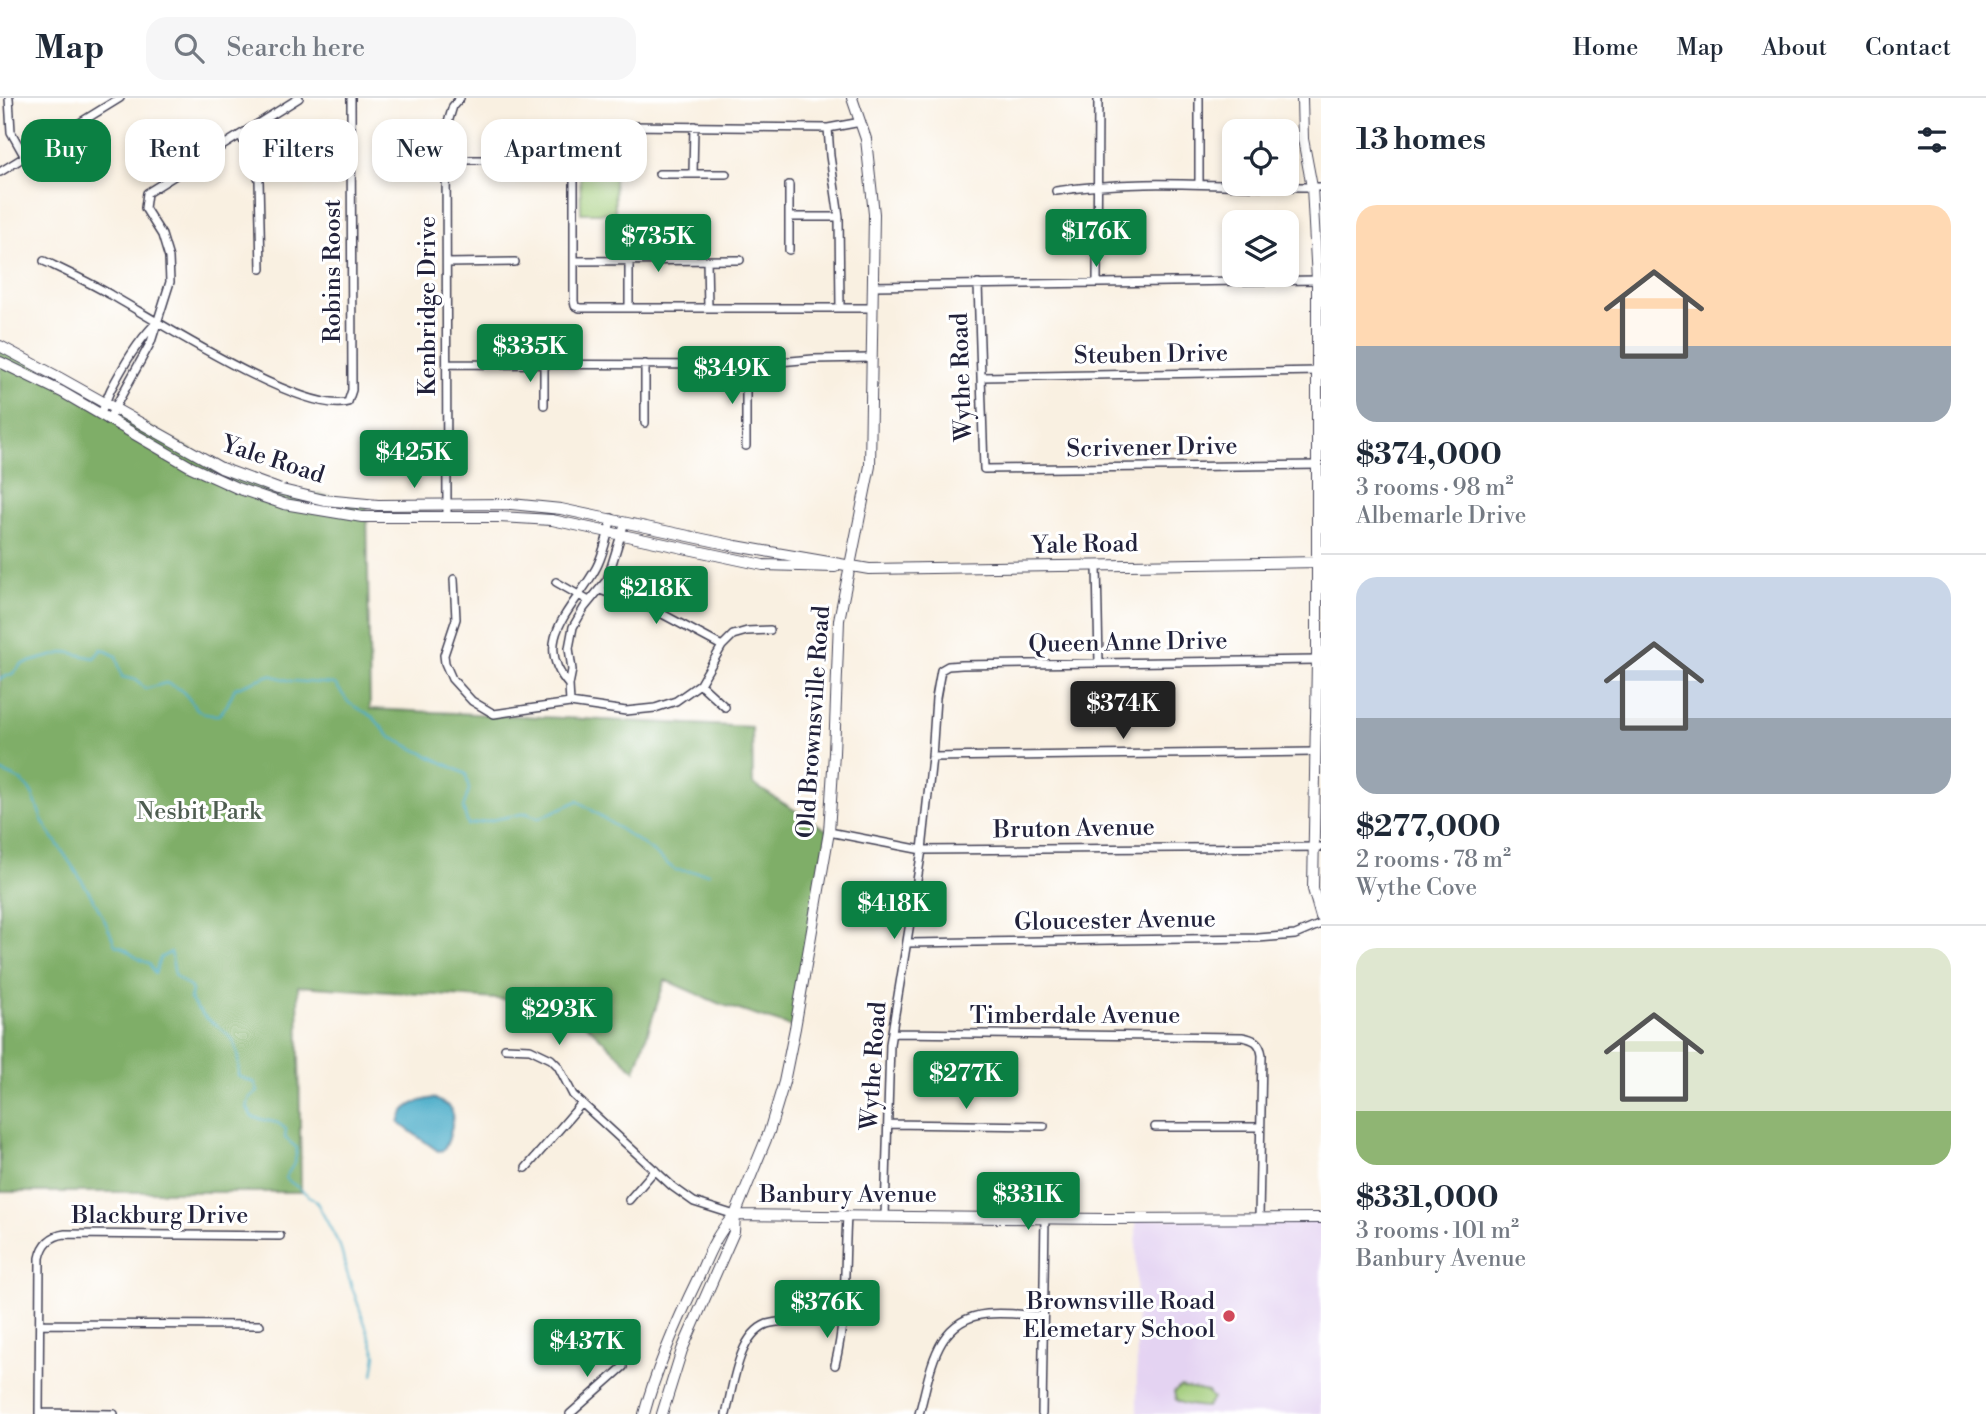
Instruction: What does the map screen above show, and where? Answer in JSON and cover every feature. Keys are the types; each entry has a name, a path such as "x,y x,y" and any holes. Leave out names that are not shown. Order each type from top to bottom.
{"main road":[{"name":"Old Brownsville Road","path":"735,1215 769,1132 784,1082 829,832 835,753 839,620 870,466 874,214 866,139 852,98"},
{"path":"1302,98 1303,139 1316,187 1319,280 1319,562 1314,752 1318,847 1313,889 1321,917"},
{"name":"Yale Road","path":"0,346 205,461 278,489 315,498 360,505 528,505 612,518 726,544 876,570 1319,562"},
{"name":"Yale Road","path":"0,362 62,393 191,467 237,488 284,504 362,517 523,517 609,530 763,565 850,566"},
{"path":"644,1414 678,1318 721,1228 735,1215"},
{"path":"662,1414 682,1349 734,1232 735,1215"},
{"name":"Banbury Avenue","path":"735,1215 1321,1218"}],"street":[{"path":"9,98 11,132 21,149"},
{"path":"86,119 120,98"},
{"path":"267,119 299,98"},
{"name":"Robins Roost","path":"156,323 274,385 320,400 338,404 348,402 352,390 351,98"},
{"name":"Kenbridge Drive","path":"448,119 460,98"},
{"path":"1097,283 1098,98"},
{"path":"1199,98 1199,183"},
{"path":"861,122 828,128 626,126 577,135 574,141 575,306 873,308"},
{"path":"693,174 694,126"},
{"path":"828,128 839,217 840,308"},
{"path":"104,417 151,342 169,287 169,258 162,234 145,203 147,193 239,137"},
{"path":"0,172 21,159"},
{"path":"659,174 726,174"},
{"path":"259,182 261,269"},
{"name":"Kenbridge Drive","path":"447,182 447,517"},
{"path":"1056,191 1098,185 1199,183 1316,187"},
{"path":"789,184 789,250"},
{"path":"135,203 145,203"},
{"path":"789,217 839,217"},
{"path":"629,260 629,308"},
{"path":"707,260 708,308"},
{"path":"575,261 740,260"},
{"path":"44,261 111,294 156,323"},
{"path":"447,262 515,262"},
{"path":"872,286 1319,280"},
{"name":"Wythe Road","path":"978,284 984,469"},
{"path":"447,364 746,365 813,359 871,358"},
{"path":"544,364 544,405"},
{"path":"645,364 645,423"},
{"path":"746,365 746,446"},
{"name":"Steuben Drive","path":"982,377 1318,371"},
{"name":"Scrivener Drive","path":"984,469 1319,465"},
{"path":"569,685 559,674 555,655 556,635 564,613 598,565 612,518"},
{"path":"570,703 570,642 573,627 607,579 625,522"},
{"path":"1097,566 1099,663"},
{"path":"454,579 456,619 444,659 452,679 472,701 494,714 570,703 626,711 643,710 676,701 700,684 722,646 733,635 770,630"},
{"path":"556,582 589,601"},
{"path":"600,590 653,609 722,646"},
{"name":"Queen Anne Drive","path":"941,670 948,666 962,665 1317,660"},
{"name":"Wythe Road","path":"885,1216 892,1033 922,850 941,670"},
{"path":"700,684 725,708"},
{"path":"932,757 1314,752"},
{"name":"Bruton Avenue","path":"829,832 922,850 1318,847"},
{"name":"Gloucester Avenue","path":"908,943 1258,938 1295,935 1321,925"},
{"name":"Timberdale Avenue","path":"892,1033 1242,1037 1257,1042 1262,1055 1260,1127"},
{"name":"Banbury Avenue","path":"505,1048 530,1049 551,1059 558,1066 573,1095 655,1170 694,1202 735,1215"},
{"path":"526,1168 582,1103"},
{"path":"888,1124 1044,1126"},
{"path":"1155,1127 1260,1127 1259,1218"},
{"path":"629,1200 655,1170"},
{"path":"835,1365 841,1343 847,1216"},
{"path":"1042,1414 1045,1217"},
{"name":"Blackburg Drive","path":"40,1324 40,1258 44,1245 54,1236 281,1236"},
{"path":"919,1414 936,1354 946,1333 954,1326 962,1320 987,1314 1042,1316"},
{"path":"726,1414 740,1357 752,1334 768,1324 843,1318"},
{"path":"114,1414 38,1414 40,1324 260,1325"},
{"path":"570,1414 623,1367"}],"shaded area":[{"name":"Brownsville Road Elemetary School","path":"1321,1218 1321,1414 1137,1414 1136,1219"}],"green space":[{"path":"580,182 614,182 615,213 581,213"},
{"name":"Nesbit Park","path":"0,346 218,465 283,489 367,503 370,709 752,727 753,784 828,831 795,1028 720,1004 665,980 635,1071 587,1025 527,1001 298,986 301,1192 0,1192"},
{"path":"1180,1387 1208,1392 1213,1399 1206,1407 1182,1403 1176,1400 1174,1392"}],"water":[{"path":"434,1098 450,1107 452,1112 452,1128 446,1145 444,1150 438,1151 399,1123 407,1108 417,1102"}],"waterway":[{"path":"0,679 12,674 22,664 67,652 94,658 102,649 116,656 122,677 137,680 145,689 166,683 182,691 200,712 211,715 219,715 235,688 270,675 291,681 335,684 349,703 373,717 390,737 466,774 469,790 463,808 468,825 526,813 539,818 578,801 648,848 675,870 709,873"},
{"path":"0,771 19,780 31,792 43,822 93,900 115,945 149,963 155,974 160,958 171,952 175,976 191,988 190,999 207,1019 231,1038 236,1047 238,1076 255,1083 258,1092 250,1097 247,1107 252,1117 278,1123 286,1129 285,1138 297,1148 295,1162 285,1178 316,1201 340,1246 376,1355 373,1375"}],"place":[{"name":"Brownsville Road Elemetary School","path":"1229,1316"}]}
